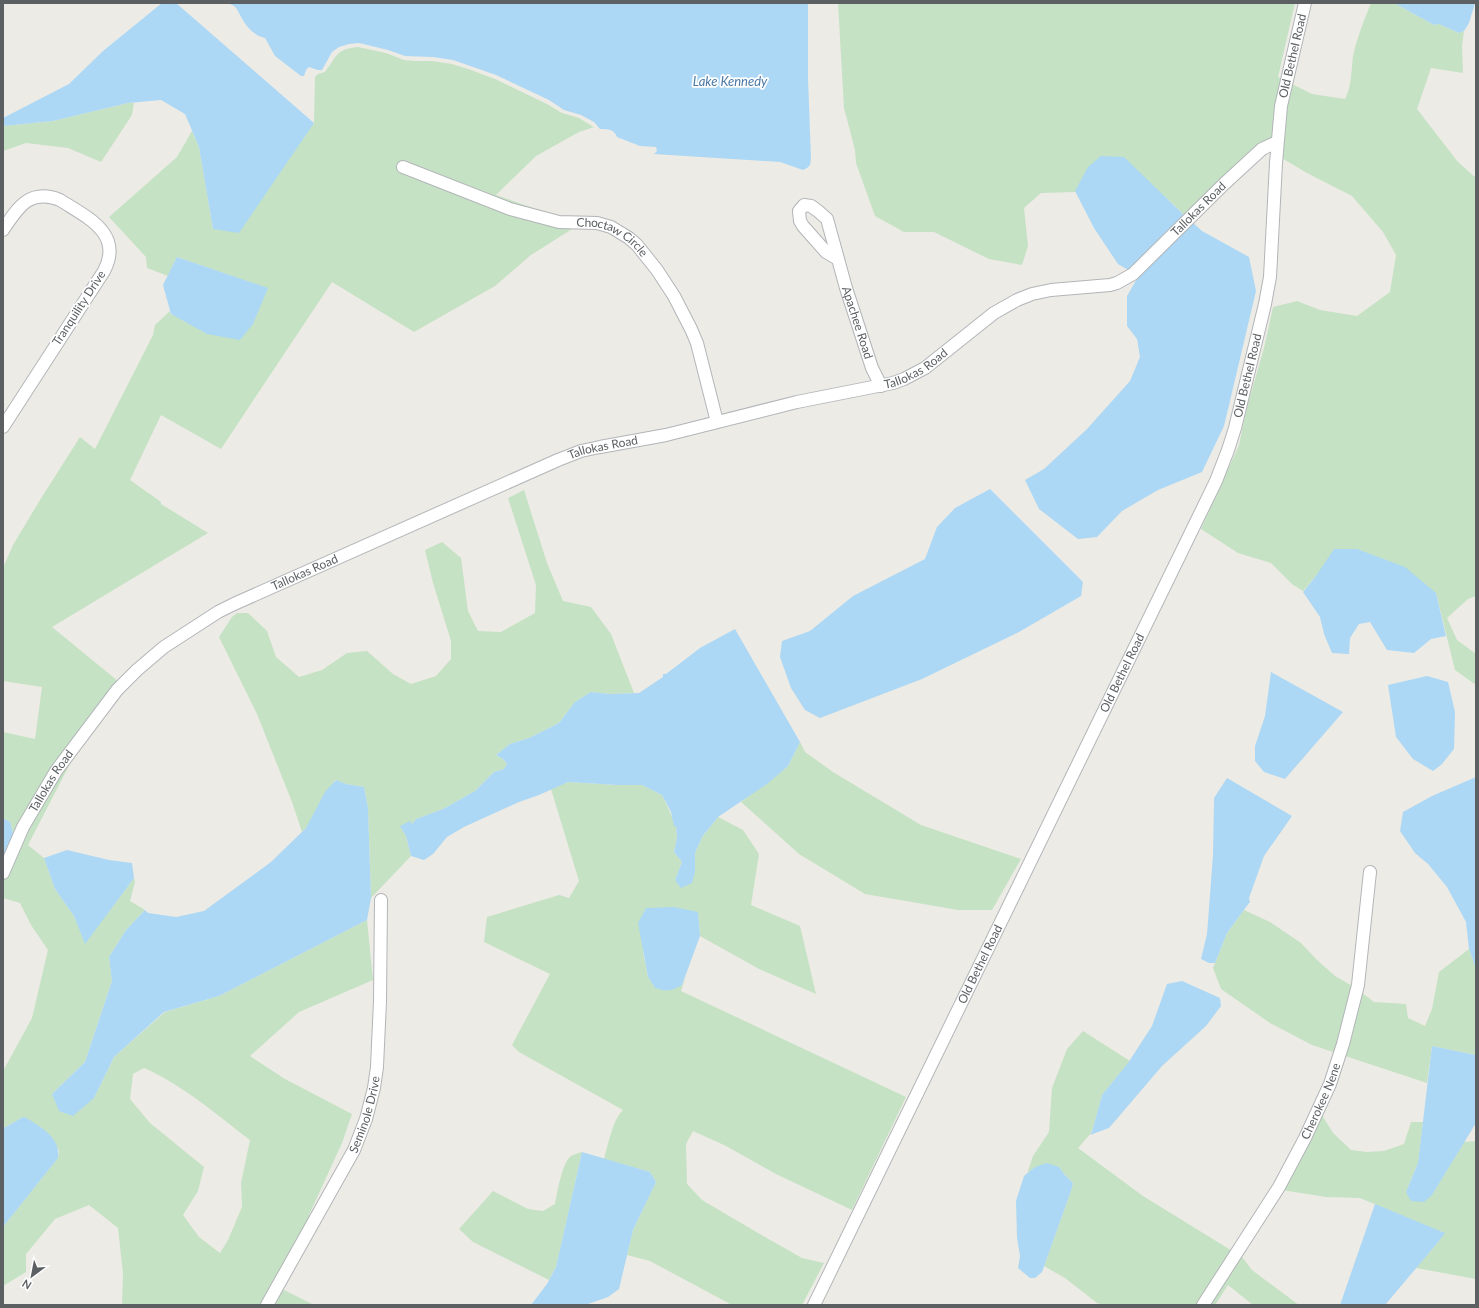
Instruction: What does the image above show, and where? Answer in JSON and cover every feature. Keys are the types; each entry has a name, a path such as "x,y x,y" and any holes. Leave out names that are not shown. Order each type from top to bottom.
{"street":[{"name":"Old Bethel Road","path":"814,1305 1216,480 1228,450 1265,304 1270,277 1277,142 1284,90 1305,3"},
{"name":"Tallokas Road","path":"3,873 28,816 56,771 74,745 117,690 129,677 164,647 218,612 253,595 558,460 594,448 666,435 797,402 881,386 904,379 920,371 994,313 1021,298 1051,290 1110,285 1117,283 1133,274 1224,184 1262,149 1277,142"},
{"name":"Choctaw Circle","path":"403,167 510,209 559,222 597,223 612,226 629,238 637,245 657,270 674,296 691,329 697,343 717,422"},
{"name":"Tranquility Drive","path":"3,230 16,210 22,204 37,197 46,196 54,198 96,223 106,235 110,249 109,258 104,271 3,427"},
{"name":"Apachee Road","path":"838,259 872,368 881,386"},
{"name":"Cherokee Nene","path":"1203,1305 1279,1187 1305,1138 1332,1079 1358,985 1370,872"},
{"name":"Seminole Drive","path":"267,1305 354,1150 366,1119 374,1088 377,1067 380,1001 381,900"}],"green space":[{"path":"838,3 1295,3 1278,77 1283,79 1274,139 1185,216 1168,199 1075,191 1076,192 1041,193 1024,208 1028,246 1022,265 989,259 934,232 904,232 875,216 856,163 855,150 844,108"},
{"path":"1371,3 1394,3 1434,25 1439,24 1459,33 1464,31 1462,46 1463,73 1431,68 1417,109 1458,162 1476,178 1476,596 1468,599 1447,618 1457,640 1476,654 1476,685 1455,670 1436,593 1316,576 1303,591 1292,584 1271,563 1238,553 1201,529 1239,445 1247,407 1264,348 1273,307 1297,301 1320,310 1357,316 1390,292 1396,255 1383,232 1352,196 1307,173 1280,157 1290,83 1312,94 1345,99 1350,83 1353,56"},
{"path":"358,47 386,53 404,60 432,61 452,64 471,70 495,79 547,104 562,113 579,118 594,127 579,132 536,156 496,195 580,224 531,255 495,286 414,332 332,282 221,449 161,415 130,480 161,502 161,504 208,533 52,627 119,682 14,837 10,822 3,818 3,732 35,739 42,687 3,681 3,568 13,545 80,437 95,449 153,335 155,325 170,311 171,315 267,288 177,257 168,276 147,268 146,257 109,217 177,157 192,131 199,147 213,229 314,123 315,77 318,74 325,72 338,54 345,50"},
{"path":"128,103 134,103 132,115 101,162 68,148 26,143 3,151 3,126 53,121"},
{"path":"524,490 547,563 563,601 591,607 611,634 634,693 610,694 591,692 575,702 559,723 529,738 510,744 496,755 503,759 507,764 504,769 494,772 475,791 443,809 416,819 412,824 401,826 406,836 411,856 371,898 368,808 364,787 346,784 335,780 306,828 302,832 292,802 257,714 219,637 232,617 237,613 248,613 267,631 276,657 299,677 322,670 347,653 367,651 393,674 411,684 436,676 451,659 451,641 433,583 425,550 442,542 461,558 468,611 478,631 501,632 535,613 536,585 508,498"},
{"path":"800,742 805,752 833,772 921,825 1021,859 992,910 958,910 865,894 799,854 741,802 788,766"},
{"path":"75,754 28,845 44,858 55,889 74,916 85,943 134,878 135,882 130,901 145,910 126,930 109,957 112,981 85,1062 52,1094 94,1098 114,1057 165,1012 219,996 367,920 373,980 299,1012 250,1056 285,1079 352,1114 342,1143 309,1215 308,1224 263,1305 122,1305 123,1274 118,1228 89,1205 55,1219 26,1254 26,1272 3,1286 3,1227 58,1158 59,1150 25,1117 4,1128 3,1131 3,1071 32,1018 48,950 31,925 20,903 3,898 3,883 34,813","holes":["144,1068 158,1075 199,1101 250,1140 241,1183 242,1207 228,1240 220,1253 199,1237 183,1215 198,1191 204,1167 150,1123 130,1099 133,1074"]},
{"path":"568,782 642,785 662,795 676,825 677,837 674,852 682,862 675,880 695,872 695,853 702,837 718,817 743,830 759,854 751,905 800,926 816,994 759,969 700,936 698,912 643,952 648,977 655,988 682,985 686,976 681,991 906,1097 852,1210 776,1174 726,1146 693,1131 686,1144 687,1184 702,1200 802,1258 824,1263 802,1305 732,1305 650,1261 627,1255 633,1230 656,1182 650,1172 604,1159 616,1119 623,1110 519,1052 512,1045 550,974 484,942 487,917 559,895 569,898 579,881 551,789"},
{"path":"1244,910 1270,922 1301,943 1335,976 1356,988 1374,1002 1406,1004 1408,1018 1425,1026 1432,1009 1439,972 1469,949 1476,969 1476,1055 1432,1046 1427,1083 1312,1045 1270,1023 1221,989 1213,968 1227,933"},
{"path":"1083,1031 1130,1061 1102,1095 1092,1132 1078,1148 1143,1196 1242,1257 1252,1270 1299,1305 1253,1305 1228,1285 1215,1305 1105,1305 1097,1303 1065,1278 1044,1266 1073,1183 1059,1167 1035,1167 1028,1173 1028,1171 1033,1156 1049,1132 1052,1088 1067,1049"},
{"path":"1320,1112 1333,1133 1351,1150 1367,1152 1384,1151 1404,1144 1411,1122 1423,1122 1418,1163 1406,1192 1432,1195 1464,1142 1476,1141 1476,1279 1416,1268 1444,1233 1360,1198 1326,1197 1282,1190"},
{"path":"582,1152 556,1267 549,1280 473,1242 459,1229 493,1191 528,1209 543,1211 555,1204 560,1179 567,1161 570,1157"},
{"path":"280,1288 314,1305 271,1305"}],"water":[{"path":"162,3 176,3 314,123 239,233 213,229 199,147 185,114 161,100 128,103 53,121 3,126 3,118 69,84 103,51"},
{"name":"Lake Kennedy","path":"228,3 808,3 810,165 803,170 780,162 654,154 657,151 656,147 640,146 617,137 612,131 608,129 600,129 594,122 581,115 564,110 549,100 496,75 453,60 433,57 405,56 359,43 339,47 332,52 322,70 309,67 304,76 301,76 275,56 265,38 259,36 250,29 235,7"},
{"path":"1394,3 1475,3 1469,23 1464,31 1459,33 1439,24 1434,25"},
{"path":"1101,156 1124,157 1185,216 1130,271 1118,264 1094,228 1075,191 1088,167"},
{"path":"1191,221 1202,231 1249,257 1256,291 1224,426 1202,472 1158,490 1122,511 1097,537 1078,539 1039,509 1025,480 1044,469 1087,429 1130,381 1140,357 1137,339 1127,326 1127,296 1138,277"},
{"path":"177,257 268,288 253,324 240,340 207,334 171,314 163,285"},
{"path":"990,489 1083,582 1081,596 1019,632 922,679 820,718 805,710 791,688 780,657 782,641 810,631 853,596 925,559 937,527 955,508"},
{"path":"1334,549 1357,549 1405,567 1436,593 1446,636 1431,639 1414,653 1387,650 1370,622 1359,624 1350,638 1349,654 1332,653 1324,634 1320,617 1303,592"},
{"path":"735,629 800,742 788,766 767,784 718,817 702,837 695,853 695,872 692,883 681,888 675,880 682,862 674,852 677,837 676,826 674,826 671,812 662,795 642,785 568,782 464,827 447,837 433,854 424,860 411,856 406,836 400,826 410,821 412,824 416,819 443,809 475,791 494,772 504,769 507,764 503,759 496,755 510,744 529,738 559,723 575,702 591,692 610,694 639,693 663,677 663,674 666,674 700,648"},
{"path":"1271,672 1343,712 1285,779 1264,772 1255,761 1255,746 1265,716"},
{"path":"1427,676 1448,682 1455,712 1454,749 1442,764 1433,771 1413,759 1396,737 1388,685"},
{"path":"1476,777 1476,969 1469,949 1466,922 1447,887 1428,864 1415,853 1400,831 1403,812 1432,796"},
{"path":"1227,778 1292,816 1264,856 1249,898 1250,903 1227,933 1215,963 1209,963 1201,959 1207,934 1213,855 1214,798"},
{"path":"336,780 346,784 364,787 368,808 371,898 367,920 219,996 164,1012 114,1057 94,1098 73,1116 59,1111 52,1094 85,1062 112,981 109,957 126,930 145,910 148,913 176,917 204,911 271,862 306,828 325,792"},
{"path":"3,818 10,822 14,837 3,860"},
{"path":"67,850 109,860 132,863 134,878 85,944 74,916 55,889 44,858"},
{"path":"674,907 698,912 700,936 682,985 672,990 663,990 655,988 648,977 638,923 646,908"},
{"path":"1182,981 1220,998 1221,1006 1206,1026 1162,1066 1109,1128 1090,1135 1102,1095 1128,1063 1152,1026 1167,984"},
{"path":"1432,1046 1476,1055 1476,1123 1432,1195 1424,1202 1411,1201 1406,1192 1418,1163"},
{"path":"23,1117 43,1129 53,1138 58,1151 58,1158 3,1227 3,1131 4,1128"},
{"path":"582,1152 650,1172 656,1182 633,1230 619,1289 608,1297 585,1305 531,1305 547,1284 556,1267"},
{"path":"1047,1163 1059,1167 1073,1183 1042,1272 1035,1278 1030,1278 1018,1268 1020,1256 1017,1238 1016,1201 1024,1176 1035,1167"},
{"path":"1375,1204 1445,1233 1385,1305 1340,1305"}]}
